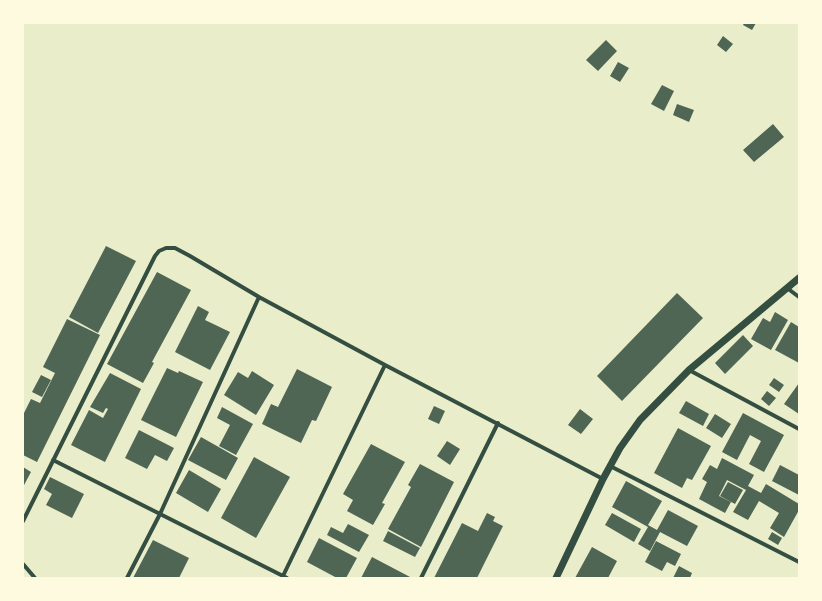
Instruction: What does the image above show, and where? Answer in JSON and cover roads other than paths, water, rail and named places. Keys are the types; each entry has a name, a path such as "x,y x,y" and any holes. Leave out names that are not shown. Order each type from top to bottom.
{"street":[{"path":"23,521 149,266 159,251 166,248 175,248 385,365 603,479"},
{"path":"556,578 603,479 620,448 640,420 689,370 799,278"},
{"path":"787,288 799,297"},
{"path":"127,578 160,514 259,296"},
{"path":"53,460 284,577 385,365"},
{"path":"689,370 799,429"},
{"path":"421,578 498,423"},
{"path":"610,466 799,562"},
{"path":"23,564 35,578"}]}
